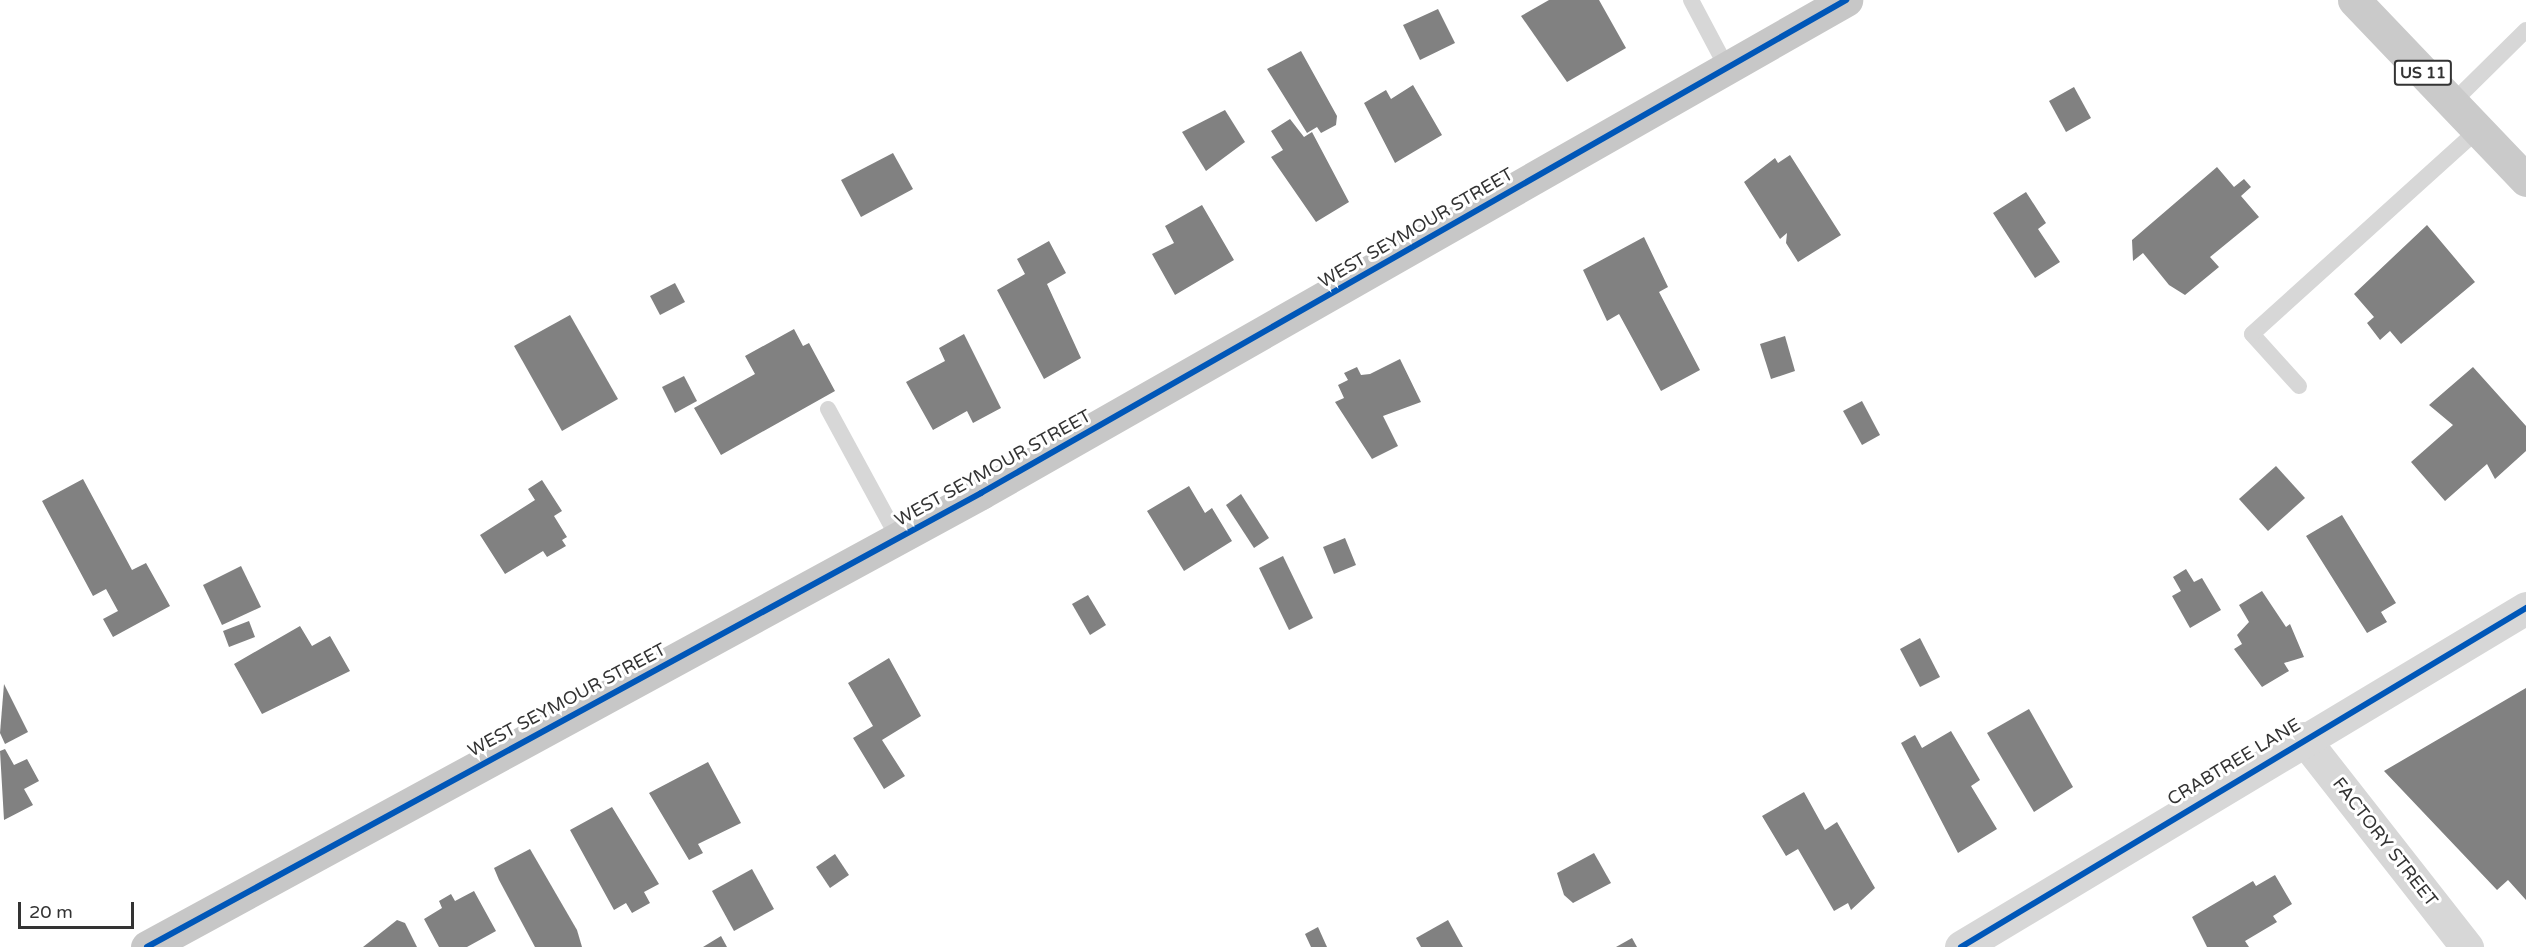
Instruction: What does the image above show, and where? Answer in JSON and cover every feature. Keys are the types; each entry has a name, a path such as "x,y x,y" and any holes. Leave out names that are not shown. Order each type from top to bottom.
{"highway":[{"name":"WEST SEYMOUR STREET","path":"147,947 898,538 1846,0"}],"main road":[{"name":"US 11","path":"2354,0 2526,180"}],"street":[{"name":"CRABTREE LANE","path":"1961,947 2303,738 2526,608"},
{"name":"FACTORY STREET","path":"2303,738 2467,947"}],"lane":[{"path":"1691,0 1727,68"},
{"path":"2452,103 2526,30"},
{"path":"2299,386 2252,334 2478,130"},
{"path":"828,409 898,538"}],"building":[{"path":"1549,0 1599,0 1626,48 1567,82 1521,16"},
{"path":"1438,9 1455,43 1420,60 1403,25"},
{"path":"1301,51 1337,116 1336,125 1321,133 1317,127 1307,133 1267,69"},
{"path":"1413,85 1442,135 1395,163 1364,103 1386,90 1391,99"},
{"path":"2074,87 2091,118 2066,132 2049,101"},
{"path":"1225,110 1245,142 1206,171 1182,132"},
{"path":"1290,119 1304,137 1312,132 1349,202 1316,222 1271,157 1283,150 1271,131"},
{"path":"893,153 913,189 861,217 841,180"},
{"path":"1790,155 1841,235 1798,262 1786,243 1787,233 1780,239 1744,182 1775,158 1778,163"},
{"path":"2217,167 2234,187 2244,179 2251,187 2241,196 2259,217 2210,257 2219,267 2185,295 2169,285 2143,253 2133,261 2132,240"},
{"path":"2026,192 2046,223 2038,229 2060,262 2035,278 1993,213"},
{"path":"1202,205 1234,260 1175,295 1152,254 1174,243 1165,226"},
{"path":"2427,225 2475,282 2401,344 2390,331 2380,340 2367,323 2374,317 2354,294"},
{"path":"1644,237 1668,287 1659,292 1700,370 1661,391 1619,314 1607,321 1583,270"},
{"path":"1049,241 1066,273 1047,284 1081,358 1044,379 997,290 1025,274 1017,259"},
{"path":"675,283 685,302 660,315 650,296"},
{"path":"570,315 618,399 562,431 514,346"},
{"path":"794,329 803,346 809,343 835,391 721,455 694,408 755,374 745,356"},
{"path":"964,334 1001,408 973,423 967,411 933,430 906,382 945,361 939,348"},
{"path":"1785,336 1795,371 1771,379 1760,344"},
{"path":"1400,359 1421,402 1383,416 1398,446 1372,459 1335,402 1344,398 1338,385 1348,380 1344,373 1357,367 1361,375 1370,374"},
{"path":"2473,367 2526,426 2526,451 2495,479 2487,464 2445,501 2411,462 2453,425 2429,405"},
{"path":"684,376 697,401 675,413 662,387"},
{"path":"1862,401 1880,435 1862,445 1843,411"},
{"path":"2276,466 2305,498 2268,531 2239,499"},
{"path":"83,479 132,570 146,563 170,606 113,637 103,619 118,611 106,589 93,596 42,501"},
{"path":"542,480 562,511 554,516 567,537 562,540 566,546 547,557 543,551 505,574 480,535 535,500 528,489"},
{"path":"1189,486 1205,513 1212,508 1232,541 1184,571 1147,511"},
{"path":"1241,494 1269,538 1254,548 1226,505"},
{"path":"2342,515 2396,603 2381,612 2387,622 2367,633 2306,536"},
{"path":"1345,538 1356,565 1334,574 1323,547"},
{"path":"1283,556 1313,618 1289,630 1259,568"},
{"path":"241,566 261,607 222,625 203,585"},
{"path":"2186,569 2194,582 2202,578 2221,610 2190,628 2172,596 2181,591 2173,577"},
{"path":"2262,591 2286,627 2290,624 2304,657 2284,663 2289,671 2262,687 2234,649 2242,644 2237,635 2249,622 2239,605"},
{"path":"1088,595 1106,625 1090,635 1072,604"},
{"path":"249,621 255,637 229,647 223,631"},
{"path":"300,626 312,646 330,636 350,671 262,714 234,664"},
{"path":"1920,638 1940,677 1920,687 1900,649"},
{"path":"889,658 921,716 882,740 905,776 884,789 853,738 873,726 848,683"},
{"path":"4,684 28,732 5,744 0,733"},
{"path":"2526,688 2526,900 2508,880 2497,890 2384,771"},
{"path":"2029,709 2073,787 2034,812 1987,733"},
{"path":"1951,731 1980,780 1971,786 1997,829 1958,853 1901,743 1915,735 1922,748"},
{"path":"5,749 14,765 27,759 39,781 24,789 33,805 4,820 0,751"},
{"path":"708,762 741,823 698,844 703,853 689,860 649,793"},
{"path":"1804,792 1825,830 1837,822 1875,888 1851,910 1848,903 1834,911 1798,849 1786,856 1762,816"},
{"path":"612,807 659,884 644,892 650,903 632,913 626,903 614,910 570,830"},
{"path":"530,849 577,930 582,947 535,947 499,880 494,868"},
{"path":"1594,853 1611,883 1573,903 1564,895 1557,873"},
{"path":"835,854 849,875 830,888 816,867"},
{"path":"752,869 774,909 734,931 712,891"},
{"path":"2275,875 2292,904 2273,916 2277,922 2245,941 2249,947 2207,947 2192,917 2253,881 2256,886"},
{"path":"474,891 496,931 467,947 439,947 424,919 442,908 439,901 451,894 455,901"},
{"path":"397,920 405,923 417,947 363,947"},
{"path":"1448,920 1463,947 1421,947 1416,938"},
{"path":"1318,927 1327,947 1311,947 1305,934"},
{"path":"721,936 727,947 703,947"},
{"path":"1632,938 1637,947 1616,947"}],"cycle path":[{"path":"147,947 981,493 1846,0"},
{"path":"1961,947 2526,608"}]}
